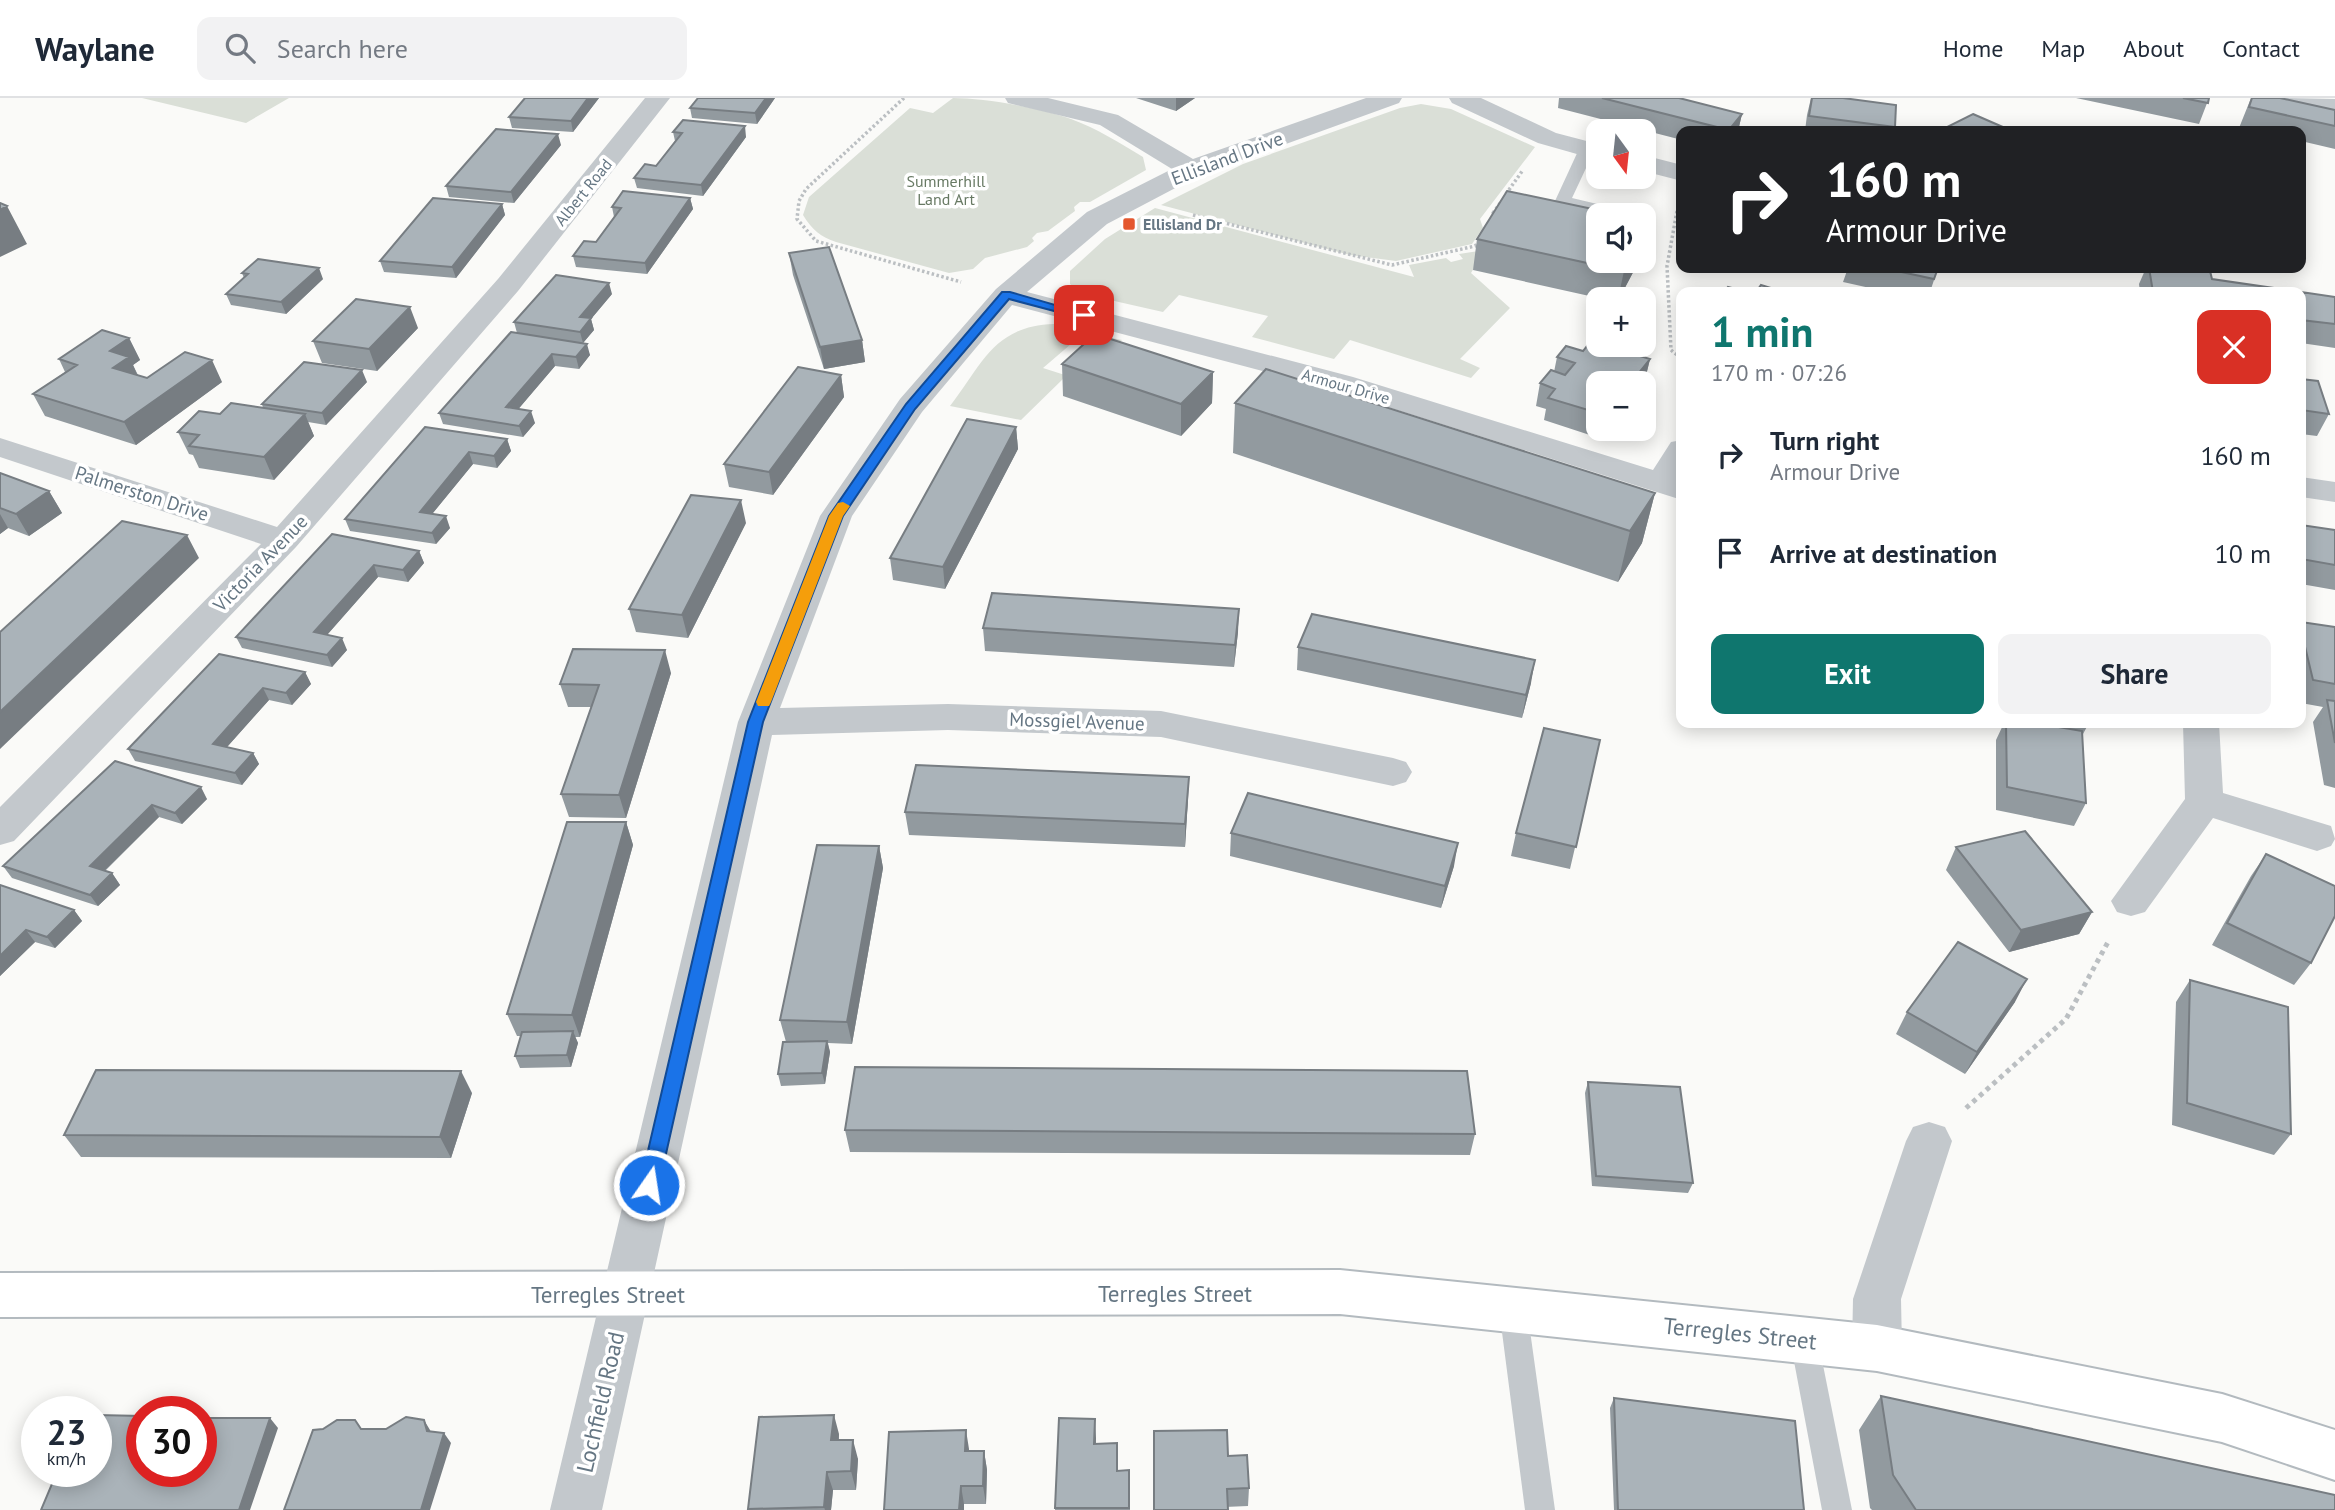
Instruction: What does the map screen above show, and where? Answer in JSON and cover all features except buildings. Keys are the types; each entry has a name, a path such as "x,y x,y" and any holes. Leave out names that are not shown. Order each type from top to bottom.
{"street":[{"name":"Albert Road","path":"508,285 658,98"},
{"path":"1017,98 1109,120 1191,169"},
{"name":"Ellisland Drive","path":"624,1294 755,722 836,516 911,406 1006,295 1097,218 1191,169 1390,98"},
{"path":"1461,98 1547,138 1586,148"},
{"path":"2294,98 2335,107"},
{"path":"1656,166 1676,171"},
{"name":"Victoria Avenue","path":"0,831 284,540 508,285"},
{"name":"Armour Drive","path":"1006,295 1342,383 1671,487"},
{"name":"Palmerston Drive","path":"0,447 284,540"},
{"path":"1671,487 1676,470"},
{"path":"2306,488 2335,492"},
{"name":"Mossgiel Avenue","path":"755,722 948,717 1161,724 1393,772"},
{"path":"2130,901 2204,801 2201,728"},
{"path":"2204,801 2317,836"},
{"path":"1877,1348 1877,1299 1929,1141"},
{"name":"Terregles Street","path":"0,1295 1340,1292 1877,1348 2222,1418 2335,1455"},
{"name":"Lochfield Road","path":"576,1510 624,1294"}],"lane":[{"path":"1586,162 1563,201 1586,206"},
{"path":"1513,1309 1540,1510"},
{"path":"1804,1340 1837,1510"}],"path":[{"path":"904,98 806,189 799,201 797,219 816,241 1006,295"},
{"path":"1494,220 1493,213 1547,138"},
{"path":"1130,200 1392,265 1475,247 1482,238"},
{"path":"1676,212 1667,266 1671,350 1676,354"},
{"path":"1929,1141 2066,1019 2130,901"}],"green space":[{"path":"142,98 289,98 246,123"},
{"name":"Summerhill Land Art","path":"953,98 1012,104 1071,119 1099,131 1143,157 1146,170 1090,202 1080,202 1074,207 1075,211 1048,231 1037,233 1032,238 1034,241 1027,247 985,258 973,269 949,273 836,242 813,229 803,215 809,197 910,108 933,113"},
{"path":"1421,104 1451,109 1535,147 1480,219 1483,228 1472,244 1396,261 1350,255 1161,205 1243,164 1400,108"},
{"path":"1155,208 1414,277 1409,265 1446,258 1451,262 1463,259 1459,254 1485,250 1471,273 1510,308 1460,359 1480,368 1471,378 1350,340 1334,359 1252,337 1268,316 1179,295 1163,312 1079,293 1070,284 1070,271 1105,239"},
{"path":"1054,324 1085,332 1043,368 1068,376 1077,357 1102,336 1122,340 1079,381 1065,377 1021,420 950,406 982,362 1003,339 1034,326"}],"slow traffic":[{"path":"763,702 836,516 843,506"}],"place":[{"name":"Ellisland Dr","path":"1129,224"}],"route":[{"path":"649,1185 755,722 836,516 911,406 1006,295 1084,315"}]}
